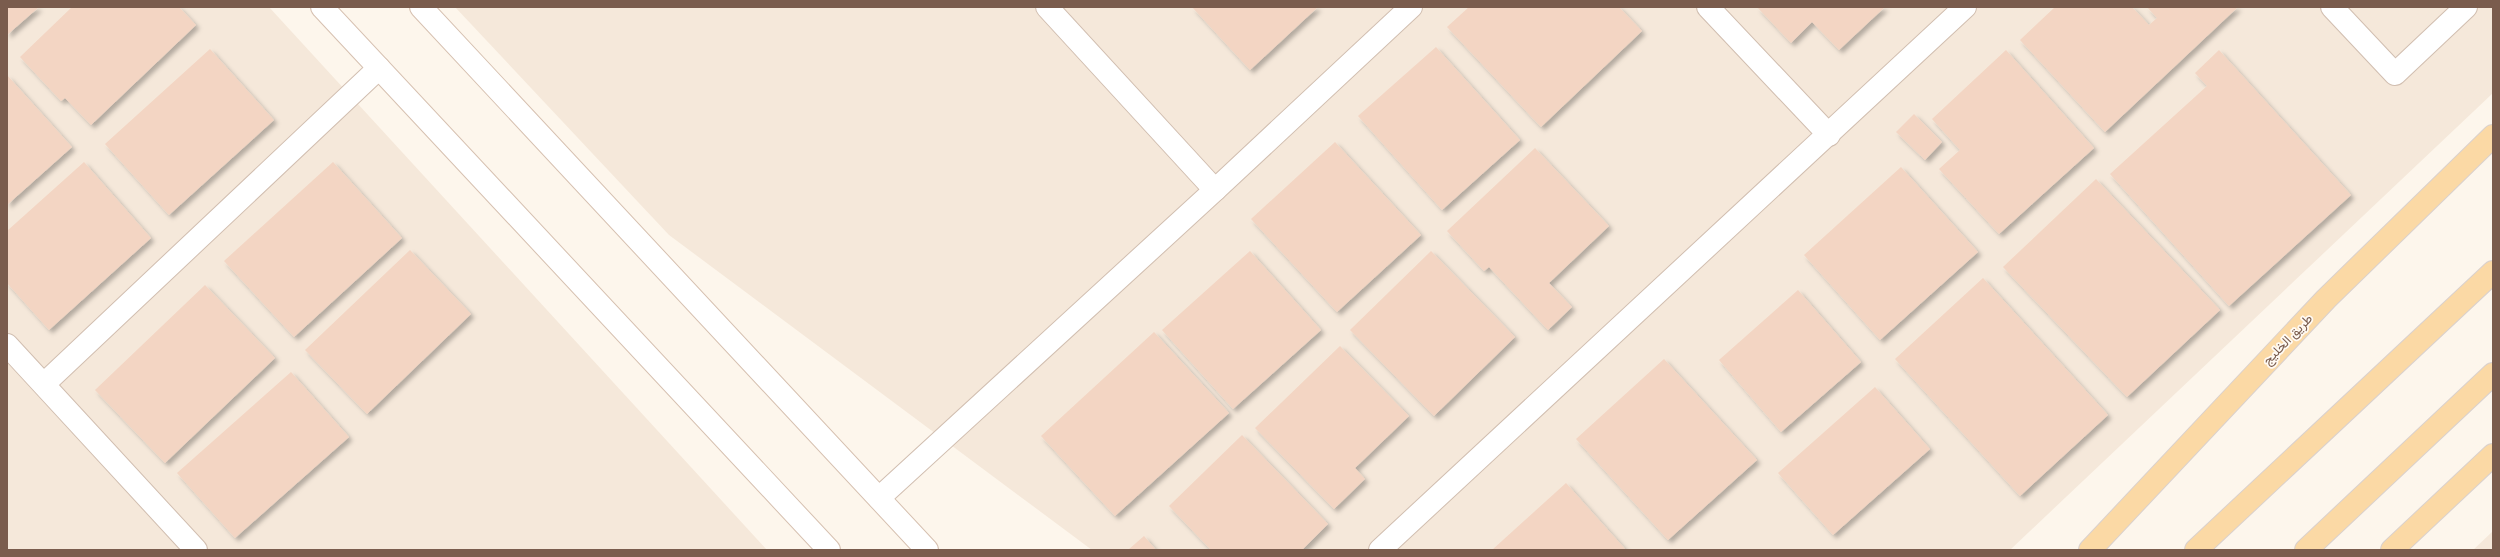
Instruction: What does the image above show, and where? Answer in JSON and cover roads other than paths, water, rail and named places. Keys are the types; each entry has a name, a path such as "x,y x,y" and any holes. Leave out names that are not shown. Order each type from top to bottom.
{"main road":[{"name":"طريق الخليج","path":"2090,550 2326,299 2493,136"},
{"path":"2196,550 2493,272"},
{"path":"2306,550 2493,374"},
{"path":"2392,550 2493,456"}],"street":[{"path":"322,7 829,550"},
{"path":"421,7 927,550"},
{"path":"1046,7 1215,190"},
{"path":"879,498 1215,190 1411,7"},
{"path":"1708,7 1829,135"},
{"path":"1380,550 1829,135 1965,7"},
{"path":"2332,7 2395,74 2466,7"},
{"path":"44,384 379,68"},
{"path":"7,346 44,384 196,550"}]}
